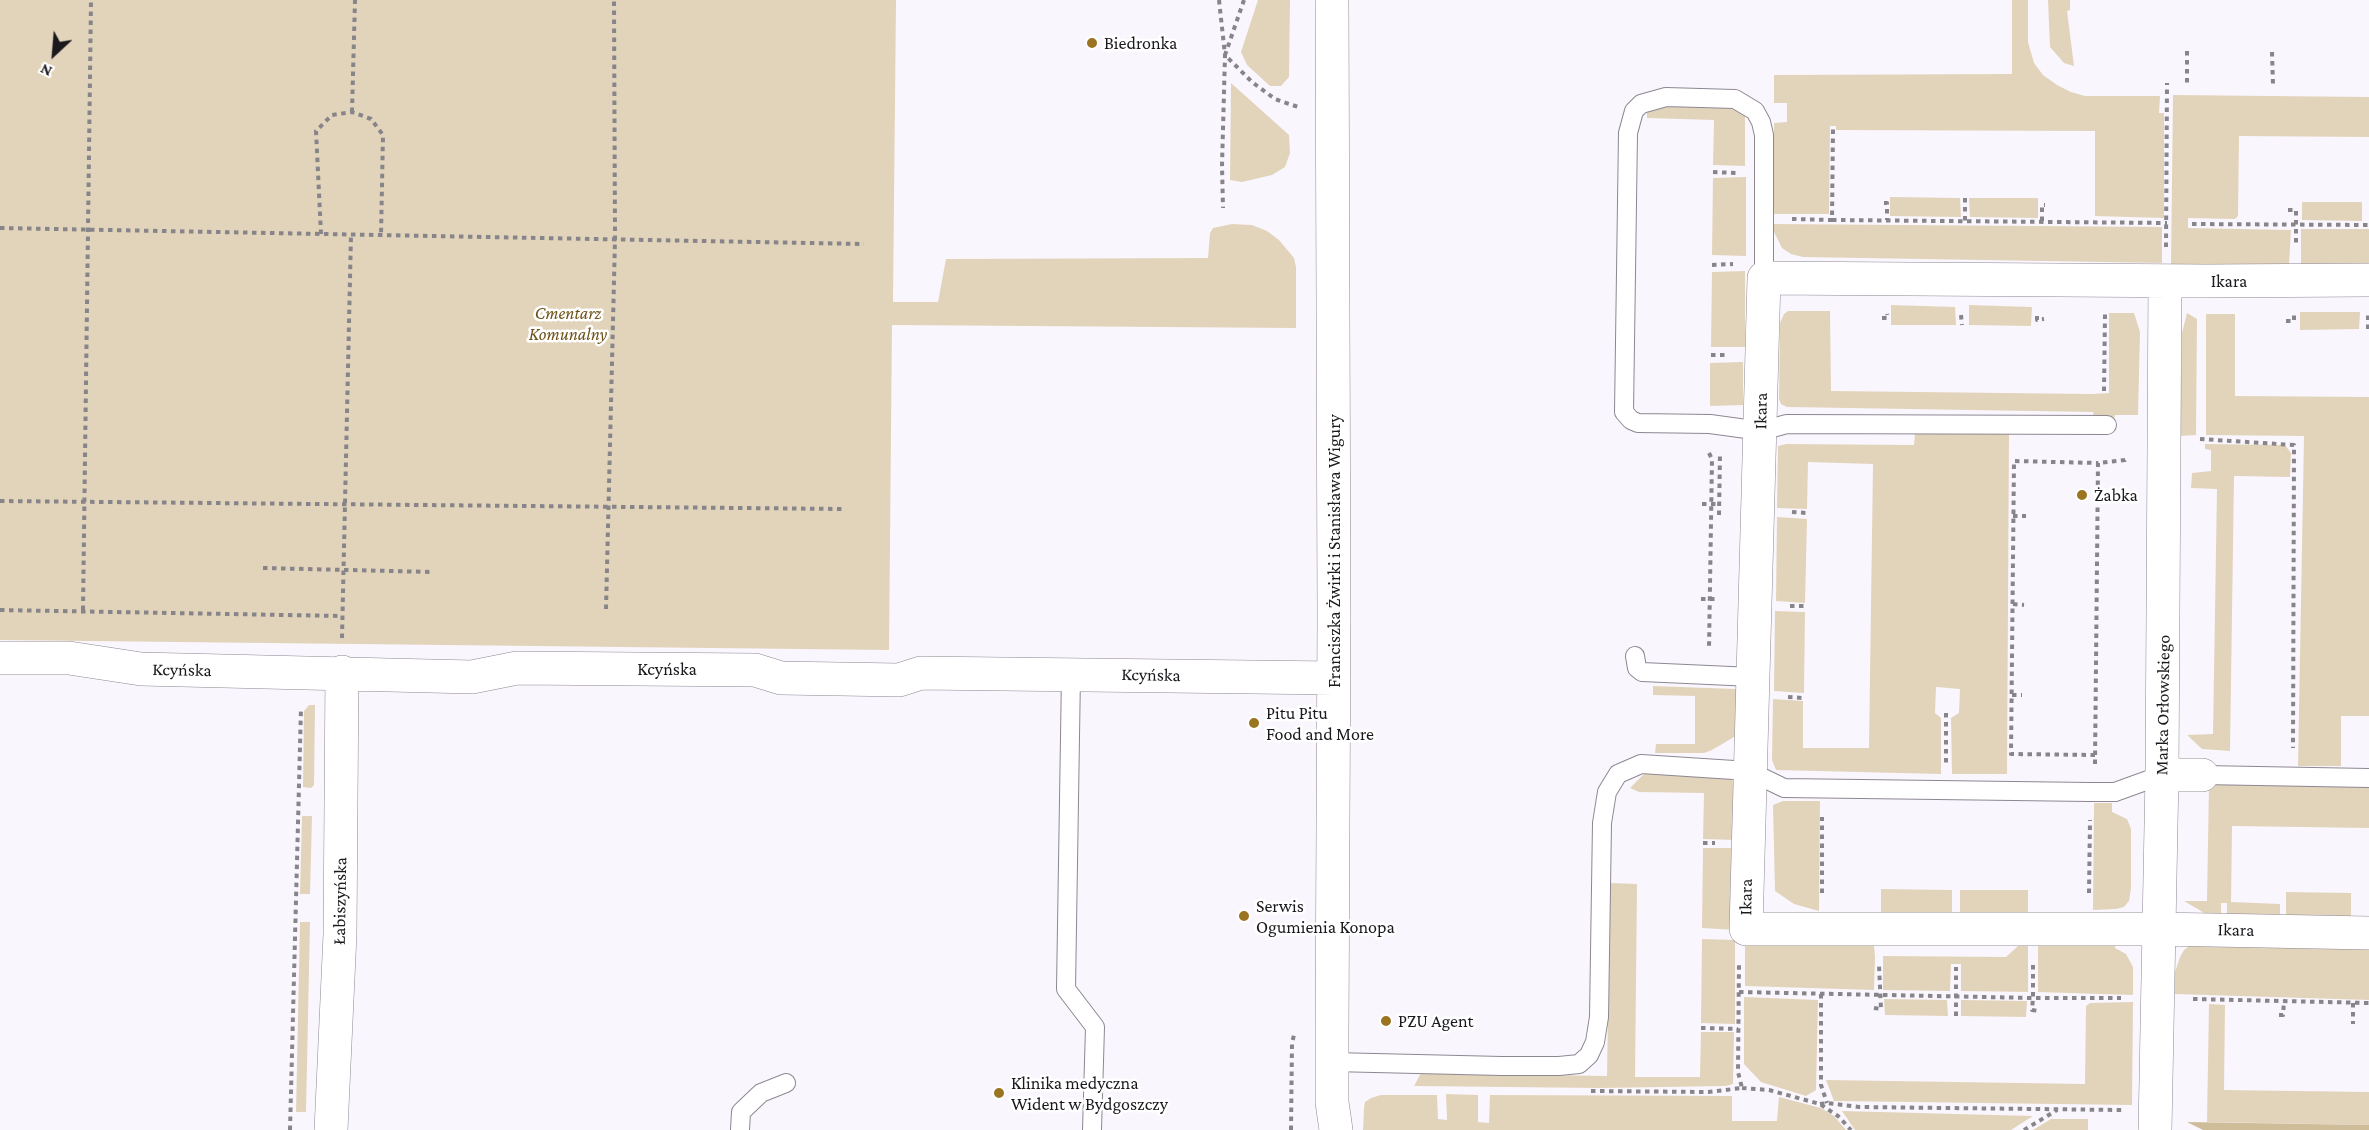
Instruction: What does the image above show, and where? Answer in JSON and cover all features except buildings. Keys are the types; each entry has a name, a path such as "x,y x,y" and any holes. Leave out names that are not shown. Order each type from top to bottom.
{"street":[{"name":"Franciszka Żwirki i Stanisława Wigury","path":"1332,0 1334,678 1332,1121"},
{"name":"Ikara","path":"2369,280 1764,278 1753,677 1742,771 1746,929 2159,929 2369,933"},
{"name":"Marka Orłowskiego","path":"2155,1130 2145,998 2159,929 2150,779 2165,281"},
{"name":"Kcyńska","path":"0,658 69,658 141,669 342,672 472,677 517,668 755,670 781,678 899,680 921,673 1334,678"},
{"name":"Łabiszyńska","path":"331,1130 340,934 342,672"},
{"path":"2150,779 2202,775"}],"lane":[{"name":"Ikara","path":"1761,431 1710,424 1638,423 1631,420 1624,412 1628,133 1634,111 1641,104 1656,99 1735,99 1755,111 1764,135 1764,278"},
{"path":"1761,431 1787,424 2107,425"},
{"path":"1635,656 1637,668 1642,672 1753,677"},
{"path":"1071,674 1066,989 1095,1027 1092,1130"},
{"path":"1332,1062 1559,1066 1579,1064 1589,1055 1595,1042 1599,1017 1602,823 1607,792 1617,774 1641,764 1742,771 1784,788 2115,792 2150,779"},
{"path":"2202,775 2369,778"},
{"path":"740,1130 741,1112 761,1093 786,1083"}],"path":[{"path":"82,610 92,0"},
{"path":"352,112 355,0"},
{"path":"606,609 615,239 614,0"},
{"path":"1219,0 1225,55 1223,208"},
{"path":"1225,55 1244,0"},
{"path":"2187,51 2187,83"},
{"path":"2272,52 2273,84"},
{"path":"1225,55 1252,82 1275,99 1302,109"},
{"path":"2165,281 2167,83"},
{"path":"321,234 316,131 332,115 352,112 371,119 383,135 381,236"},
{"path":"1832,220 1833,128"},
{"path":"1713,172 1741,173"},
{"path":"1965,198 1965,221"},
{"path":"1884,203 1887,203 1887,220"},
{"path":"2042,221 2042,205 2045,205"},
{"path":"2288,210 2296,210 2296,225"},
{"path":"1764,218 1965,221 2099,219 2167,223"},
{"path":"2192,224 2369,225"},
{"path":"0,228 864,244"},
{"path":"342,672 342,570 351,234"},
{"path":"2104,304 2104,391"},
{"path":"2196,439 2294,445 2293,777"},
{"path":"1709,452 1712,459 1709,658"},
{"path":"2095,755 2011,754 2013,461 2098,463 2125,460 2132,453"},
{"path":"2098,463 2094,764 2150,779"},
{"path":"0,501 845,509"},
{"path":"1702,504 1719,504"},
{"path":"2013,516 2026,516"},
{"path":"263,568 433,572"},
{"path":"1701,599 1718,598"},
{"path":"2013,604 2024,605"},
{"path":"0,610 342,616"},
{"path":"290,1130 301,672"},
{"path":"2012,695 2022,695"},
{"path":"1822,789 1822,904"},
{"path":"2089,895 2090,792"},
{"path":"2034,929 2032,1010 2039,1011"},
{"path":"1956,967 1956,1016"},
{"path":"1739,992 2369,1003"},
{"path":"1821,994 1821,1085 1827,1103"},
{"path":"1874,1008 1881,1008 1880,995"},
{"path":"2279,1015 2283,1015 2284,1001"},
{"path":"2353,1003 2353,1024"},
{"path":"1701,1028 1738,1029"},
{"path":"1742,1088 1769,1090 1820,1104 1838,1116 1851,1130"},
{"path":"1820,1104 1859,1107 2126,1110"},
{"path":"2024,1130 2058,1110"}],"green space":[{"name":"Cmentarz Komunalny","path":"0,0 896,0 893,302 938,302 946,259 1208,258 1210,233 1213,228 1232,224 1252,225 1267,231 1279,240 1294,258 1296,328 892,325 889,650 0,640"},
{"path":"1258,0 1290,0 1289,77 1281,86 1270,86 1247,65 1241,52"},
{"path":"2012,0 2028,0 2028,42 2034,63 2043,75 2057,85 2085,96 2160,96 2159,113 2164,113 2164,218 2095,216 2095,131 1836,130 1836,126 1830,126 1829,214 1774,214 1774,123 1787,122 1787,103 1774,103 1774,75 2012,74"},
{"path":"2048,0 2070,0 2070,10 2067,11 2074,66 2064,63 2050,47"},
{"path":"1231,83 1289,135 1290,153 1285,167 1272,175 1242,182 1230,180"},
{"path":"2173,95 2369,97 2369,137 2239,136 2238,216 2235,219 2188,218 2188,228 2291,230 2289,265 2171,264"},
{"path":"1656,104 1723,105 1745,114 1745,166 1713,165 1714,120 1647,118 1647,107"},
{"path":"1746,177 1746,256 1712,255 1713,178"},
{"path":"1890,197 1960,198 1961,217 1890,216"},
{"path":"1969,198 2038,198 2038,218 1970,217"},
{"path":"2302,202 2362,202 2362,221 2302,220"},
{"path":"1773,224 2162,227 2162,263 1803,257 1791,254 1782,248 1774,232"},
{"path":"2301,229 2369,229 2369,266 2301,265"},
{"path":"1745,271 1745,347 1711,347 1712,272"},
{"path":"1891,305 1955,307 1956,325 1891,325"},
{"path":"1969,305 2032,307 2031,326 1969,325"},
{"path":"1788,311 1830,311 1831,391 2092,394 2109,393 2109,313 2134,313 2140,332 2138,415 2115,415 2114,420 2094,419 2093,412 1787,407 1781,404 1779,399 1780,323"},
{"path":"2300,312 2360,312 2359,329 2300,330"},
{"path":"2187,313 2197,319 2196,435 2180,436 2182,333"},
{"path":"2206,314 2235,314 2235,396 2369,397 2369,716 2341,716 2341,766 2298,766 2304,436 2206,435"},
{"path":"1743,362 1743,405 1710,406 1710,363"},
{"path":"1915,433 2009,434 2007,774 1952,774 1951,718 1959,713 1960,689 1936,687 1935,713 1941,718 1941,774 1776,770 1772,760 1773,699 1803,701 1803,748 1869,748 1873,464 1808,462 1807,509 1777,508 1778,446 1786,444 1914,445"},
{"path":"2205,444 2285,445 2291,453 2290,477 2234,476 2230,751 2202,749 2187,735 2213,734 2217,489 2191,488 2192,473 2211,471 2211,450 2205,449"},
{"path":"1777,517 1807,519 1805,603 1776,601"},
{"path":"1775,611 1805,612 1804,693 1774,691"},
{"path":"1653,686 1736,689 1742,693 1742,724 1734,737 1704,753 1655,753 1656,744 1695,744 1695,696 1653,695"},
{"path":"309,705 315,705 314,785 311,788 303,787 304,711"},
{"path":"1645,773 1728,777 1737,784 1735,840 1703,839 1704,793 1639,792 1630,788"},
{"path":"2209,784 2369,786 2369,828 2232,826 2231,902 2280,904 2280,915 2227,914 2227,903 2221,903 2221,915 2206,914 2184,901 2207,901"},
{"path":"1783,801 1820,801 1819,911 1794,904 1775,891 1773,805"},
{"path":"2094,803 2112,803 2112,812 2127,819 2131,829 2129,901 2124,907 2116,909 2093,910"},
{"path":"302,816 312,816 310,894 300,894"},
{"path":"1703,848 1735,848 1736,930 1702,928"},
{"path":"1610,883 1637,884 1635,1077 1700,1077 1701,1032 1734,1032 1733,1084 1600,1088 1414,1086 1421,1073 1607,1076"},
{"path":"1881,889 1952,890 1952,912 1881,913"},
{"path":"1960,890 2028,890 2028,914 1960,913"},
{"path":"2286,892 2351,893 2351,917 2286,915"},
{"path":"300,922 310,922 306,1112 296,1112"},
{"path":"1745,934 1873,937 1874,990 1745,986"},
{"path":"2028,937 2028,992 1961,991 1961,964 1951,964 1950,991 1883,990 1883,956 2006,957"},
{"path":"2038,937 2115,939 2115,948 2126,954 2133,967 2133,995 2038,992"},
{"path":"1702,939 1735,940 1735,1024 1701,1023"},
{"path":"2369,941 2369,1000 2175,994 2175,972 2180,957 2184,950 2193,943"},
{"path":"1744,997 1818,1000 1816,1090 1806,1096 1761,1082 1744,1064"},
{"path":"1884,999 1947,1000 1948,1016 1885,1015"},
{"path":"1961,1000 2027,1001 2026,1017 1961,1016"},
{"path":"2133,1002 2132,1105 1834,1101 1826,1080 2085,1084 2086,1006 2090,1003"},
{"path":"2209,1004 2225,1005 2224,1090 2369,1092 2369,1125 2207,1122"},
{"path":"1446,1094 1478,1095 1478,1122 1489,1123 1490,1095 1732,1096 1732,1121 1777,1121 1779,1097 1821,1108 1834,1116 1846,1130 1363,1130 1365,1102 1371,1098 1381,1095 1437,1095 1438,1119 1447,1120"},
{"path":"1842,1111 2033,1116 2011,1130 1855,1130"},
{"path":"2051,1119 2088,1119 2088,1130 2033,1130"}],"shaded area":[{"path":"2187,1122 2369,1125 2369,1130 2203,1130"}],"place":[{"name":"Biedronka","path":"1092,43"},
{"name":"Żabka","path":"2082,495"},
{"name":"Pitu Pitu Food and More","path":"1254,723"},
{"name":"Serwis Ogumienia Konopa","path":"1244,916"},
{"name":"PZU Agent","path":"1386,1021"},
{"name":"Klinika medyczna Wident w Bydgoszczy","path":"999,1093"}]}
